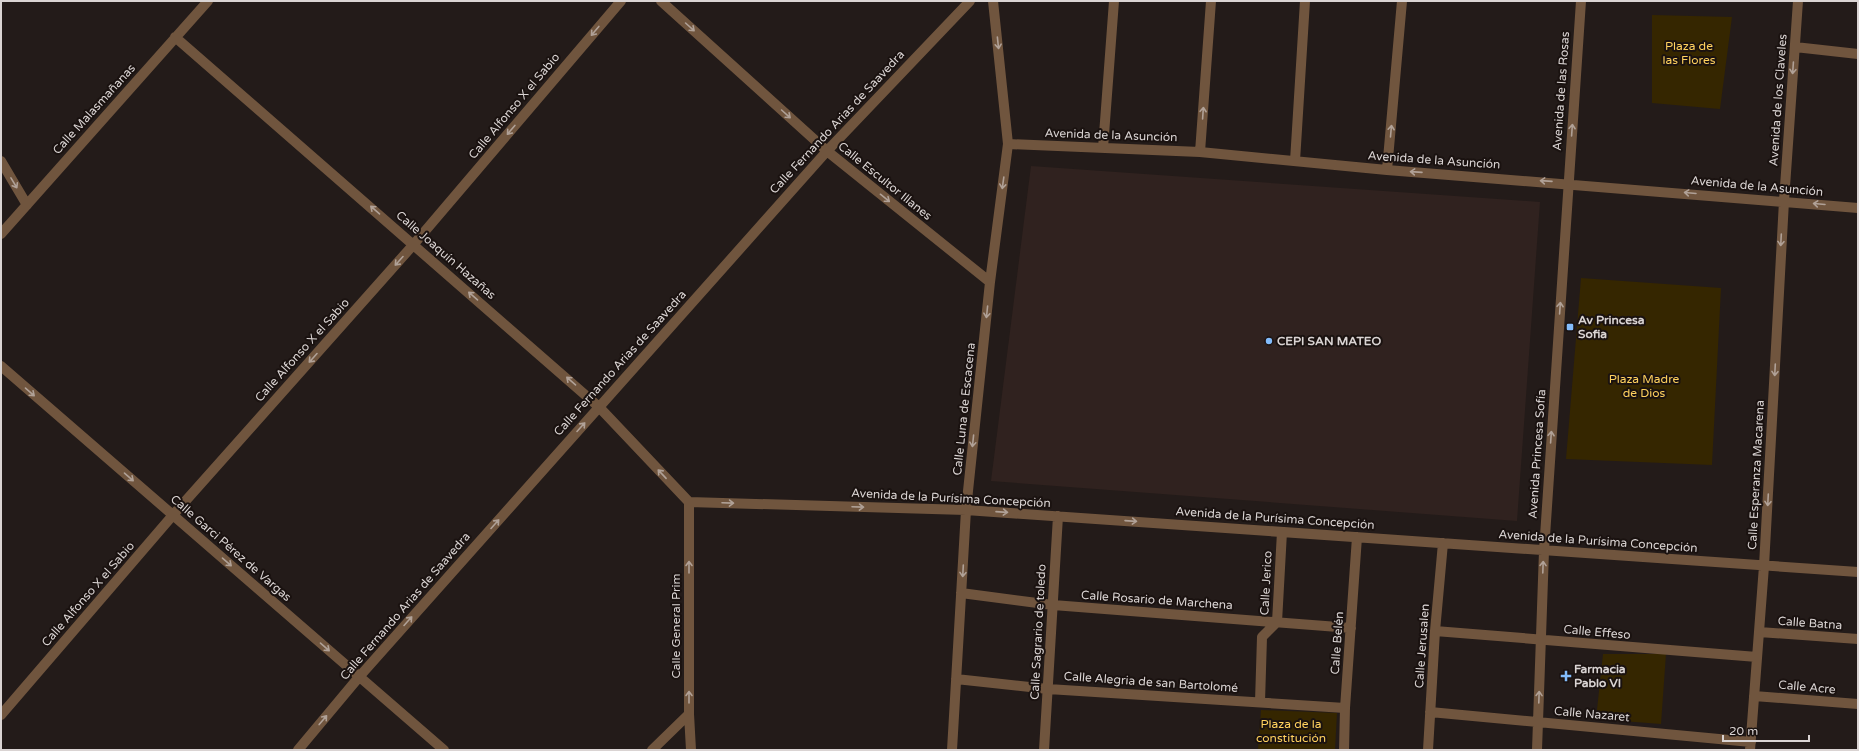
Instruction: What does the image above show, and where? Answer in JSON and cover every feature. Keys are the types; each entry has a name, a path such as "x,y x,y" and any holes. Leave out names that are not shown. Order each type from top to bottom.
{"street":[{"name":"Calle Malasmañanas","path":"1,234 208,1"},
{"name":"Calle Alfonso X el Sabio","path":"1,715 173,515 414,244 620,1"},
{"name":"Calle Escultor Illanes","path":"661,1 826,151 990,282"},
{"name":"Calle Fernando Arias de Saavedra","path":"298,750 359,676 826,151 970,1"},
{"path":"1103,148 1114,1"},
{"path":"1200,152 1211,1"},
{"path":"1295,161 1305,1"},
{"path":"1388,170 1402,1"},
{"name":"Avenida de las Rosas","path":"1568,183 1581,1"},
{"name":"Avenida de los Claveles","path":"1784,201 1798,1"},
{"name":"Calle Luna de Escacena","path":"952,750 966,510 990,282 1008,144 994,2"},
{"name":"Calle Joaquín Hazañas","path":"175,37 599,407 689,502"},
{"path":"1795,47 1858,54"},
{"name":"Avenida de la Asunción","path":"1008,144 1200,152 1388,170 1568,183 1858,208"},
{"path":"1,161 27,205"},
{"name":"Avenida Princesa Sofía","path":"1537,750 1544,550 1568,183"},
{"name":"Calle Esperanza Macarena","path":"1751,746 1764,566 1784,201"},
{"name":"Calle Garci Pérez de Vargas","path":"1,366 444,750"},
{"name":"Avenida de la Purísima Concepción","path":"689,502 966,510 1858,572"},
{"name":"Calle General Prim","path":"689,502 690,750"},
{"name":"Calle Sagrario de toledo","path":"1044,750 1058,516"},
{"name":"Calle Jerico","path":"1260,702 1262,637 1277,622 1282,532"},
{"name":"Calle Belén","path":"1344,750 1345,708 1357,537"},
{"name":"Calle Jerusalen","path":"1428,750 1435,630 1443,543"},
{"name":"Calle Rosario de Marchena","path":"962,593 1053,605 1350,628"},
{"name":"Calle Effeso","path":"1435,630 1757,658"},
{"name":"Calle Batna","path":"1759,632 1858,639"},
{"name":"Calle Alegria de san Bartolomé","path":"956,679 1048,688 1345,708"},
{"name":"Calle Acre","path":"1754,696 1858,704"},
{"name":"Calle Nazaret","path":"1430,712 1538,722 1751,746"},
{"path":"652,750 689,714"}],"shaded area":[{"name":"CEPI SAN MATEO","path":"1031,166 1540,202 1517,521 991,481"}],"green space":[{"name":"Plaza de las Flores","path":"1652,15 1732,17 1720,109 1652,103"},
{"name":"Plaza Madre de Dios","path":"1581,278 1721,288 1712,465 1566,459"},
{"path":"1603,654 1666,654 1661,724 1596,719"},
{"name":"Plaza de la constitución","path":"1261,710 1337,713 1335,750 1258,750"}],"place":[{"name":"Av Princesa Sofia","path":"1570,327"},
{"name":"CEPI SAN MATEO","path":"1269,341"},
{"name":"Farmacia Pablo VI","path":"1566,676"}]}
